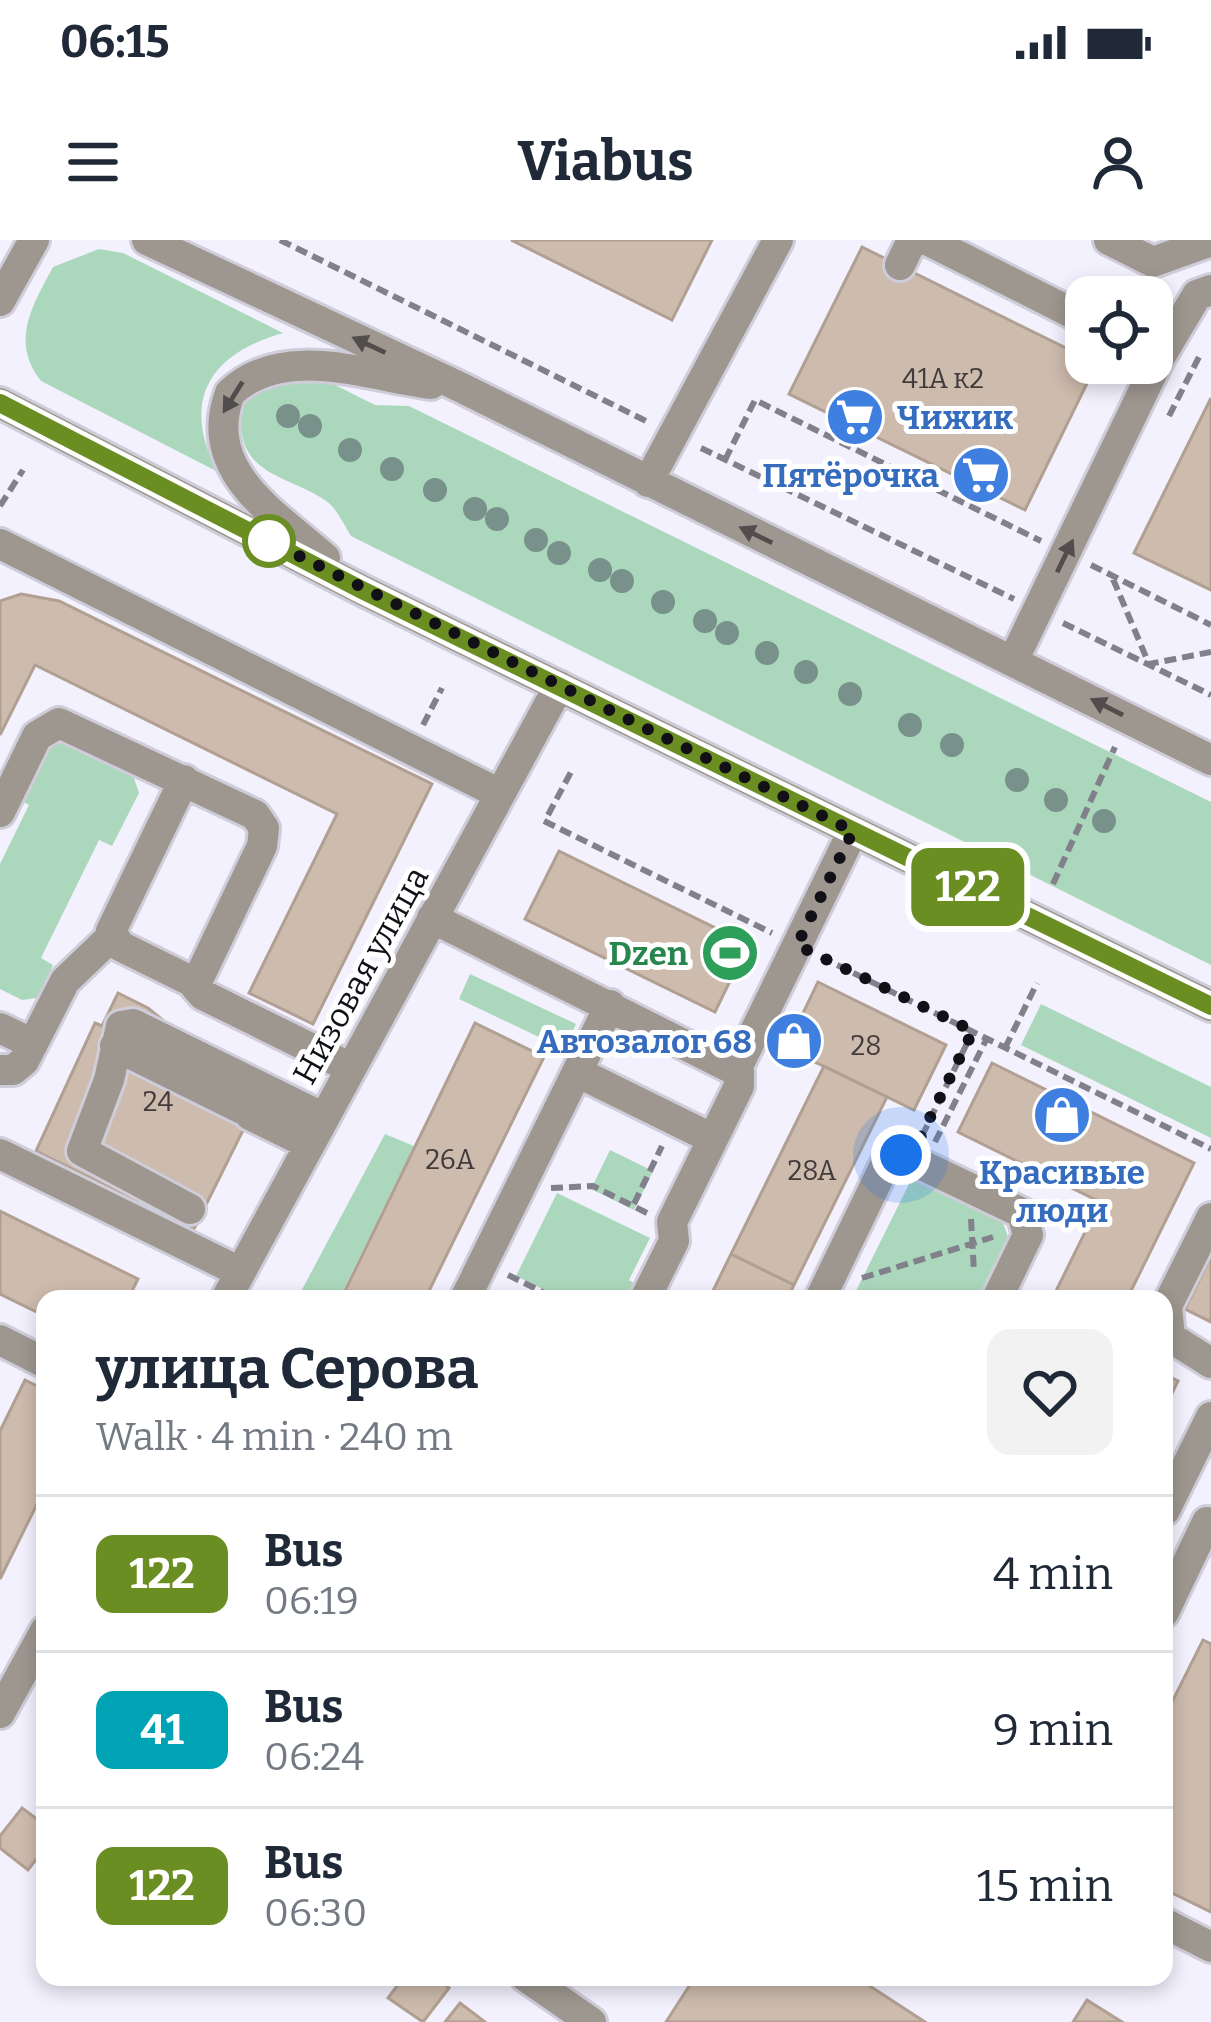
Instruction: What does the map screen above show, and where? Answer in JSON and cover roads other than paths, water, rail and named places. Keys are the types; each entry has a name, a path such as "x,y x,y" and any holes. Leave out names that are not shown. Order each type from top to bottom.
{"street":[{"path":"0,301 34,240"},
{"path":"147,240 460,388 1211,760"},
{"path":"648,482 778,240"},
{"path":"927,240 1065,309"},
{"path":"1109,240 1153,262 1211,242"},
{"path":"1173,331 1197,296 1211,290"},
{"path":"362,590 238,480 220,436 230,393 271,366 297,364 460,388"},
{"path":"1013,661 1143,384"},
{"path":"0,403 362,590 1211,1006"},
{"path":"0,544 500,794"},
{"name":"Низовая улица","path":"235,1290 559,686"},
{"path":"0,812 38,736 59,723 255,815 265,834 195,983"},
{"path":"184,780 112,924 112,936 120,946 195,983 202,995 351,1068"},
{"path":"650,1290 674,1241 672,1226 739,1086 737,1067 853,831"},
{"path":"432,918 737,1067"},
{"path":"0,1070 19,1067 65,981 112,936"},
{"path":"470,1290 610,1005"},
{"path":"190,1209 82,1151 82,1138 109,1080 121,1027 133,1024 317,1131"},
{"path":"0,1028 33,1044"},
{"path":"115,1046 246,1112 317,1131"},
{"path":"577,1072 713,1138"},
{"path":"0,1154 235,1290"},
{"path":"824,1290 886,1166 896,1156 918,1160 1015,1208 1028,1226 985,1290"},
{"path":"1173,1299 1211,1218"},
{"path":"1173,1339 1211,1363"},
{"path":"0,1340 36,1358"},
{"path":"1173,1493 1211,1417"},
{"path":"1173,1511 1209,1522 1173,1588"},
{"path":"0,1645 36,1644"},
{"path":"0,1713 36,1651"},
{"path":"1173,1928 1211,1947"},
{"path":"539,1986 591,2022"}],"place":[{"name":"Чижик","path":"855,417"},
{"name":"Пятёрочка","path":"981,475"},
{"name":"Dzen","path":"730,953"},
{"name":"Автозалог 68","path":"794,1041"},
{"name":"Красивые люди","path":"1062,1115"}]}
